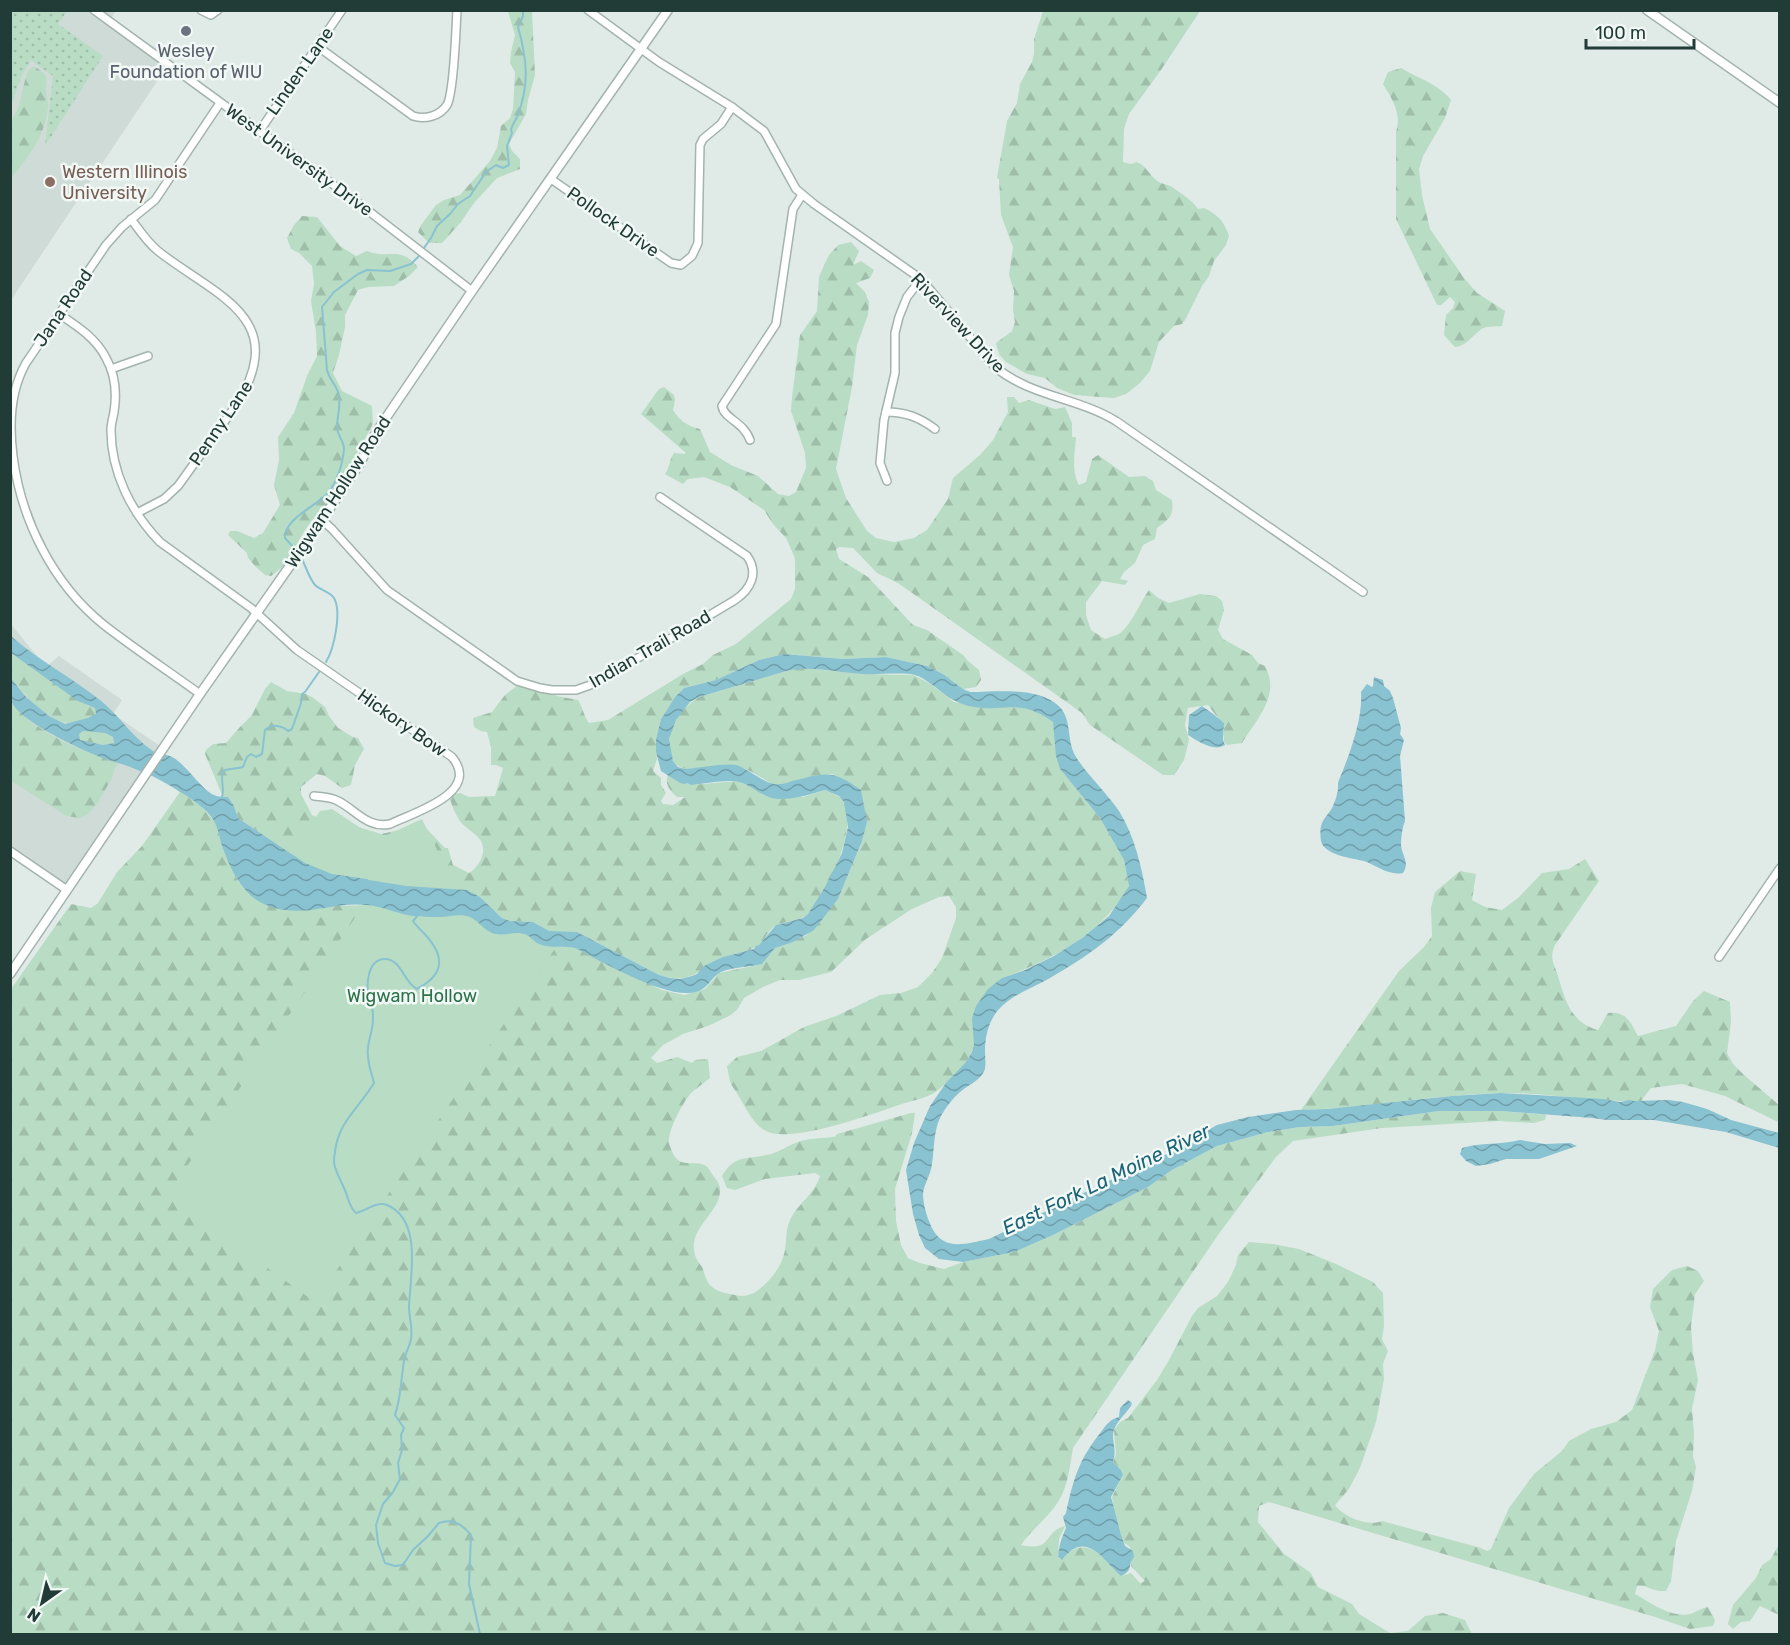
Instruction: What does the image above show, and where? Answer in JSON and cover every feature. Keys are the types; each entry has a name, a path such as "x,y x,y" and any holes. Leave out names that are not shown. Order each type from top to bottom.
{"street":[{"name":"West University Drive","path":"94,10 374,215 472,291"},
{"path":"201,10 211,15 217,11"},
{"name":"Linden Lane","path":"259,132 342,10"},
{"path":"317,46 413,116 429,117 441,111 449,99 457,10"},
{"name":"Riverview Drive","path":"588,10 642,50 732,107 764,131 792,184 802,195 921,279 994,367 1029,389 1092,409 1116,421 1363,592"},
{"name":"Wigwam Hollow Road","path":"10,974 200,694 322,520 360,463 377,431 472,291 668,10"},
{"path":"1647,10 1779,103"},
{"name":"Jana Road","path":"200,694 104,624 63,582 29,520 18,484 11,446 12,410 17,381 26,363 105,245 131,219 148,207 161,192 220,103"},
{"name":"Pollock Drive","path":"551,179 674,265 681,265 689,260 697,247 700,144 721,124 732,107"},
{"path":"750,440 745,429 723,412 722,406 776,324 793,209 802,195"},
{"name":"Penny Lane","path":"131,219 152,245 235,306 252,330 255,345 252,378 237,404 178,486 164,499 137,513"},
{"path":"887,481 880,464 886,412 895,373 897,324 907,297 921,279"},
{"path":"59,314 94,340 111,369 116,396 111,430 114,460 121,484 137,513 160,542 256,614"},
{"path":"111,369 148,356"},
{"path":"886,412 917,417 935,429"},
{"name":"Indian Trail Road","path":"322,520 387,591 485,659 517,681 552,690 569,690 596,683 735,600 750,585 753,571 747,556 660,497"},
{"name":"Hickory Bow","path":"256,614 297,650 452,758 456,762 459,774 457,786 448,796 384,826 372,824 338,801 314,796"},
{"path":"10,851 67,890"},
{"path":"1719,957 1779,868"}],"shaded area":[{"name":"Western Illinois University","path":"11,11 116,11 109,21 168,65 11,300"},
{"path":"10,623 46,667 59,656 122,700 113,714 163,748 67,890 11,851"}],"green space":[{"path":"11,10 67,11 58,24 103,56 45,146 53,76 31,60 22,75 11,106"},
{"path":"508,11 532,11 535,75 526,114 509,144 520,159 520,169 497,178 442,243 429,243 418,232 421,225 436,205 460,195 490,161 497,148 501,126 510,118 513,109 515,72 510,63 515,35"},
{"path":"1043,11 1200,11 1129,114 1124,129 1123,162 1131,164 1137,162 1156,180 1179,192 1198,209 1204,208 1213,213 1223,222 1229,236 1185,320 1182,324 1174,326 1159,342 1150,371 1126,394 1114,398 1074,395 1057,388 1045,378 1027,374 1006,362 999,354 996,343 1012,331 1015,322 1014,291 1009,275 1013,247 1001,215 999,179 997,178 1007,121 1017,103 1020,84 1032,62 1034,39"},
{"path":"34,66 46,78 47,116 36,145 11,179 11,123 19,105 27,72"},
{"path":"1401,68 1434,85 1451,100 1445,118 1423,156 1419,169 1430,229 1477,293 1505,311 1502,326 1482,329 1459,347 1455,347 1444,335 1446,315 1455,302 1450,297 1441,305 1437,305 1396,219 1398,119 1395,106 1383,84 1388,72"},
{"path":"302,216 317,217 340,246 356,256 367,251 400,255 411,260 418,267 394,286 368,287 358,290 345,315 345,327 333,373 342,391 372,406 373,424 324,510 312,520 285,565 271,576 265,575 257,568 248,558 247,553 228,535 230,531 237,531 254,538 263,533 280,505 274,485 279,460 278,437 294,413 317,356 311,301 314,284 312,266 299,253 291,249 287,238"},
{"path":"851,242 859,251 853,265 861,261 874,270 870,278 856,283 865,292 869,302 868,315 857,345 852,387 836,469 846,498 867,531 876,538 894,542 914,538 927,530 948,499 953,478 980,455 993,440 1008,412 1007,397 1014,397 1019,403 1029,400 1055,409 1065,407 1072,423 1072,437 1076,437 1074,468 1079,485 1086,482 1092,459 1098,455 1129,477 1145,476 1153,481 1156,490 1172,500 1170,517 1157,528 1155,539 1143,545 1135,563 1124,572 1120,579 1128,581 1125,585 1102,581 1086,602 1086,615 1091,630 1105,639 1119,634 1131,620 1149,590 1158,598 1169,603 1200,594 1216,596 1222,601 1224,610 1218,630 1223,639 1252,655 1258,663 1265,666 1269,677 1269,697 1260,716 1242,743 1227,745 1224,742 1224,726 1208,705 1188,708 1185,725 1189,740 1184,760 1174,775 1163,775 1090,725 1082,713 898,583 877,573 853,548 839,547 836,549 839,559 868,577 913,625 927,630 963,655 979,670 981,680 976,687 963,689 943,674 927,666 886,657 843,659 784,654 759,660 716,680 684,688 675,697 661,719 657,759 653,771 661,778 661,785 666,793 661,801 663,804 673,805 685,797 677,797 670,790 667,782 668,775 680,783 691,785 737,781 769,797 803,797 825,790 838,796 844,802 847,828 844,844 832,876 816,903 806,916 775,926 760,944 745,952 722,958 688,977 676,978 659,975 577,932 549,931 533,922 510,921 502,918 480,897 452,888 305,863 238,818 228,797 223,797 205,754 213,744 226,743 252,715 271,682 287,691 312,697 325,707 338,728 358,738 364,749 355,765 351,785 342,788 325,776 317,774 301,787 301,794 312,815 330,823 349,824 381,834 423,825 445,848 448,848 453,865 469,873 481,859 483,846 479,838 460,821 450,799 460,793 469,797 495,796 503,768 491,765 491,747 487,732 474,727 473,718 492,712 505,695 522,682 557,696 578,700 589,723 608,720 703,664 713,655 736,644 791,599 795,589 795,558 786,538 764,510 730,487 704,477 688,479 683,484 665,474 674,453 686,453 641,414 659,389 664,387 674,395 673,410 684,422 700,429 710,452 731,465 758,476 778,494 789,496 796,492 806,468 805,453 791,411 800,335 817,311 819,277 829,255 838,245"},
{"path":"10,653 88,706 95,708 96,714 85,721 75,723 64,722 44,712 12,680"},
{"path":"803,668 862,674 913,675 929,683 954,702 985,708 1019,707 1034,710 1053,722 1060,769 1100,818 1124,860 1129,886 1105,918 1074,943 1039,963 1002,978 968,1059 953,1078 930,1095 852,1121 812,1131 778,1134 766,1131 753,1120 731,1084 727,1066 737,1057 761,1051 804,1027 836,1016 880,995 901,993 918,987 932,973 942,958 956,918 956,907 949,896 939,897 912,909 866,939 831,972 799,980 780,980 765,986 744,998 737,1010 729,1016 683,1034 663,1045 651,1058 657,1063 677,1057 692,1063 695,1060 708,1059 710,1078 692,1092 685,1102 674,1122 669,1141 672,1152 679,1161 706,1166 720,1189 719,1198 700,1228 694,1245 696,1257 709,1284 722,1292 741,1296 753,1293 763,1286 780,1265 785,1251 790,1220 814,1188 820,1176 815,1173 765,1179 735,1190 727,1188 722,1176 732,1164 741,1159 771,1154 801,1141 834,1137 837,1134 911,1113 915,1113 912,1133 895,1189 896,1221 901,1245 908,1258 944,1269 963,1262 1014,1252 1148,1187 1172,1170 1217,1146 1268,1132 1300,1127 1333,1126 1439,1111 1501,1111 1546,1115 1545,1120 1533,1123 1498,1121 1382,1128 1293,1141 1276,1157 1218,1235 1073,1448 1068,1476 1058,1502 1021,1545 1039,1546 1053,1532 1065,1526 1059,1539 1059,1559 1071,1551 1087,1548 1094,1551 1121,1576 1131,1573 1140,1583 1145,1581 1131,1566 1130,1547 1123,1542 1114,1513 1112,1497 1123,1475 1113,1462 1116,1454 1114,1430 1120,1422 1128,1418 1157,1380 1198,1308 1217,1296 1228,1282 1238,1255 1249,1242 1299,1249 1373,1282 1383,1293 1382,1339 1388,1351 1383,1364 1384,1379 1376,1422 1360,1468 1349,1489 1335,1505 1357,1520 1370,1523 1382,1521 1487,1551 1491,1549 1509,1508 1534,1474 1562,1451 1569,1441 1591,1429 1616,1422 1632,1410 1655,1350 1659,1331 1650,1307 1653,1289 1672,1270 1687,1266 1698,1271 1704,1281 1695,1294 1691,1327 1698,1380 1692,1409 1693,1456 1696,1467 1692,1491 1676,1541 1671,1581 1666,1591 1637,1586 1635,1594 1661,1609 1676,1614 1690,1614 1708,1607 1715,1620 1713,1626 1690,1629 1269,1502 1259,1506 1258,1522 1284,1554 1311,1573 1318,1587 1352,1604 1359,1614 1390,1633 1408,1631 1425,1616 1443,1613 1465,1620 1472,1634 11,1634 11,989 71,904 91,908 98,903 117,872 142,846 180,792 200,805 216,823 222,846 244,889 335,906 370,905 550,947 568,946 662,990 684,995 705,989 719,973 762,964 775,948 807,935 838,899 862,841 867,822 833,774 772,784 735,765 682,768 673,761 670,752 672,728 686,707 699,697"},
{"path":"10,701 20,712 45,731 89,753 118,762 97,804 87,815 79,818 67,816 11,781"},
{"path":"84,731 105,733 113,737 114,744 103,745 80,740 78,734"},
{"name":"Wigwam Hollow","path":"332,809 371,835 387,835 422,819 458,893 512,924 569,928 315,1302 167,1196 375,888 283,865 320,811"},
{"path":"1585,859 1599,881 1555,945 1552,954 1563,994 1575,1016 1589,1027 1598,1030 1608,1013 1620,1014 1633,1026 1638,1036 1676,1026 1693,1001 1704,991 1730,1002 1731,1022 1727,1053 1733,1064 1744,1075 1779,1105 1780,1123 1725,1096 1682,1084 1651,1088 1641,1101 1499,1093 1301,1110 1399,971 1432,936 1431,908 1435,892 1460,871 1476,874 1472,900 1485,907 1502,910 1518,898 1542,873 1569,869"},
{"path":"1779,1544 1779,1615 1760,1606 1750,1621 1741,1622 1733,1629 1728,1624 1733,1605 1756,1578 1762,1565 1771,1559"}],"water":[{"path":"11,636 100,700 153,751 174,758 209,792 217,796 228,797 238,818 305,863 332,874 406,886 467,890 480,897 502,918 510,921 533,922 549,931 577,932 659,975 680,979 697,974 704,966 723,957 754,949 776,925 803,918 808,914 842,853 848,827 844,802 839,796 825,790 797,797 775,799 739,782 722,781 691,785 680,783 661,771 656,752 656,740 661,719 675,697 684,688 716,680 759,660 784,654 843,659 886,657 927,666 970,692 1026,692 1055,703 1065,714 1076,757 1125,821 1137,853 1147,898 1126,923 1103,943 1064,970 1010,999 993,1018 988,1028 983,1073 957,1095 940,1117 931,1168 924,1190 924,1204 934,1231 939,1238 953,1244 989,1239 1167,1154 1217,1125 1248,1117 1296,1110 1501,1093 1620,1102 1669,1100 1707,1109 1731,1120 1779,1133 1779,1148 1726,1132 1654,1120 1607,1120 1501,1111 1439,1111 1333,1126 1300,1127 1268,1132 1217,1146 1172,1170 1148,1187 1014,1252 963,1262 939,1259 925,1248 919,1235 906,1170 914,1143 930,1106 972,1052 974,1044 972,1018 976,1006 988,989 1002,978 1054,956 1082,938 1109,916 1129,886 1124,860 1100,818 1060,769 1056,756 1053,722 1032,710 1022,708 986,708 964,705 950,698 926,680 907,674 790,670 699,697 690,702 676,720 669,739 673,761 678,767 685,769 736,765 769,783 776,784 821,775 835,776 861,790 867,822 862,841 838,899 814,930 793,942 775,948 762,964 721,972 700,990 684,993 635,978 575,948 543,945 520,933 492,933 466,916 416,916 376,906 354,904 294,911 282,910 260,902 244,889 238,880 225,853 214,821 199,805 156,778 60,738 34,723 15,707 10,698 10,677 26,697 49,716 65,724 96,714 95,708 78,701 11,653","holes":["83,731 105,733 113,737 114,743 103,745 80,740 79,734"]},
{"path":"1374,677 1383,680 1384,686 1390,691 1401,728 1400,734 1404,740 1400,756 1405,821 1401,842 1406,862 1403,873 1398,874 1387,872 1364,861 1335,854 1322,844 1320,833 1323,820 1332,809 1338,782 1354,737 1360,714 1361,692 1367,684 1373,686"},
{"path":"1202,706 1224,723 1225,745 1211,747 1188,735 1189,715"},
{"path":"1520,1140 1545,1144 1570,1143 1577,1146 1539,1159 1506,1159 1476,1166 1466,1161 1460,1154 1462,1148 1469,1146"},
{"path":"1128,1400 1132,1403 1131,1406 1113,1433 1115,1453 1113,1462 1123,1475 1111,1497 1125,1546 1133,1551 1134,1557 1128,1572 1121,1576 1100,1555 1086,1547 1079,1547 1071,1551 1062,1560 1058,1557 1066,1528 1063,1517 1078,1470 1093,1442 1108,1423 1119,1417 1120,1408"}],"waterway":[{"path":"424,248 437,226 458,204 470,196 486,172 496,165 503,168 509,165 507,146 524,94 526,72 518,27 523,10"},
{"path":"295,549 285,538 286,531 295,519 331,489 341,466 344,446 337,427 339,395 327,370 322,307 334,292 358,274 367,270 390,271 411,264 419,256"},
{"path":"302,559 315,585 332,596 336,604 336,630 326,662"},
{"path":"222,797 223,771 243,767 247,757 251,754 256,757 262,754 265,730 268,728 276,726 288,731 292,729 302,694 319,672"},
{"path":"419,914 413,921 435,947 439,961 436,974 417,989 390,960 378,960 371,969 368,987 373,1020 368,1052 374,1083 340,1132 334,1163 353,1210 356,1213 383,1204 398,1212 406,1223 412,1250 409,1307 411,1335 395,1415 404,1428 398,1463 400,1479 383,1504 376,1525 378,1543 385,1563 395,1566 403,1565 413,1550 439,1523 448,1521 464,1528 471,1535 469,1584 480,1634"}],"place":[{"name":"Wesley Foundation of WIU","path":"186,31"},
{"name":"Western Illinois University","path":"50,182"}],"water label":[{"name":"East Fork La Moine River","path":"1106,1179"}]}
